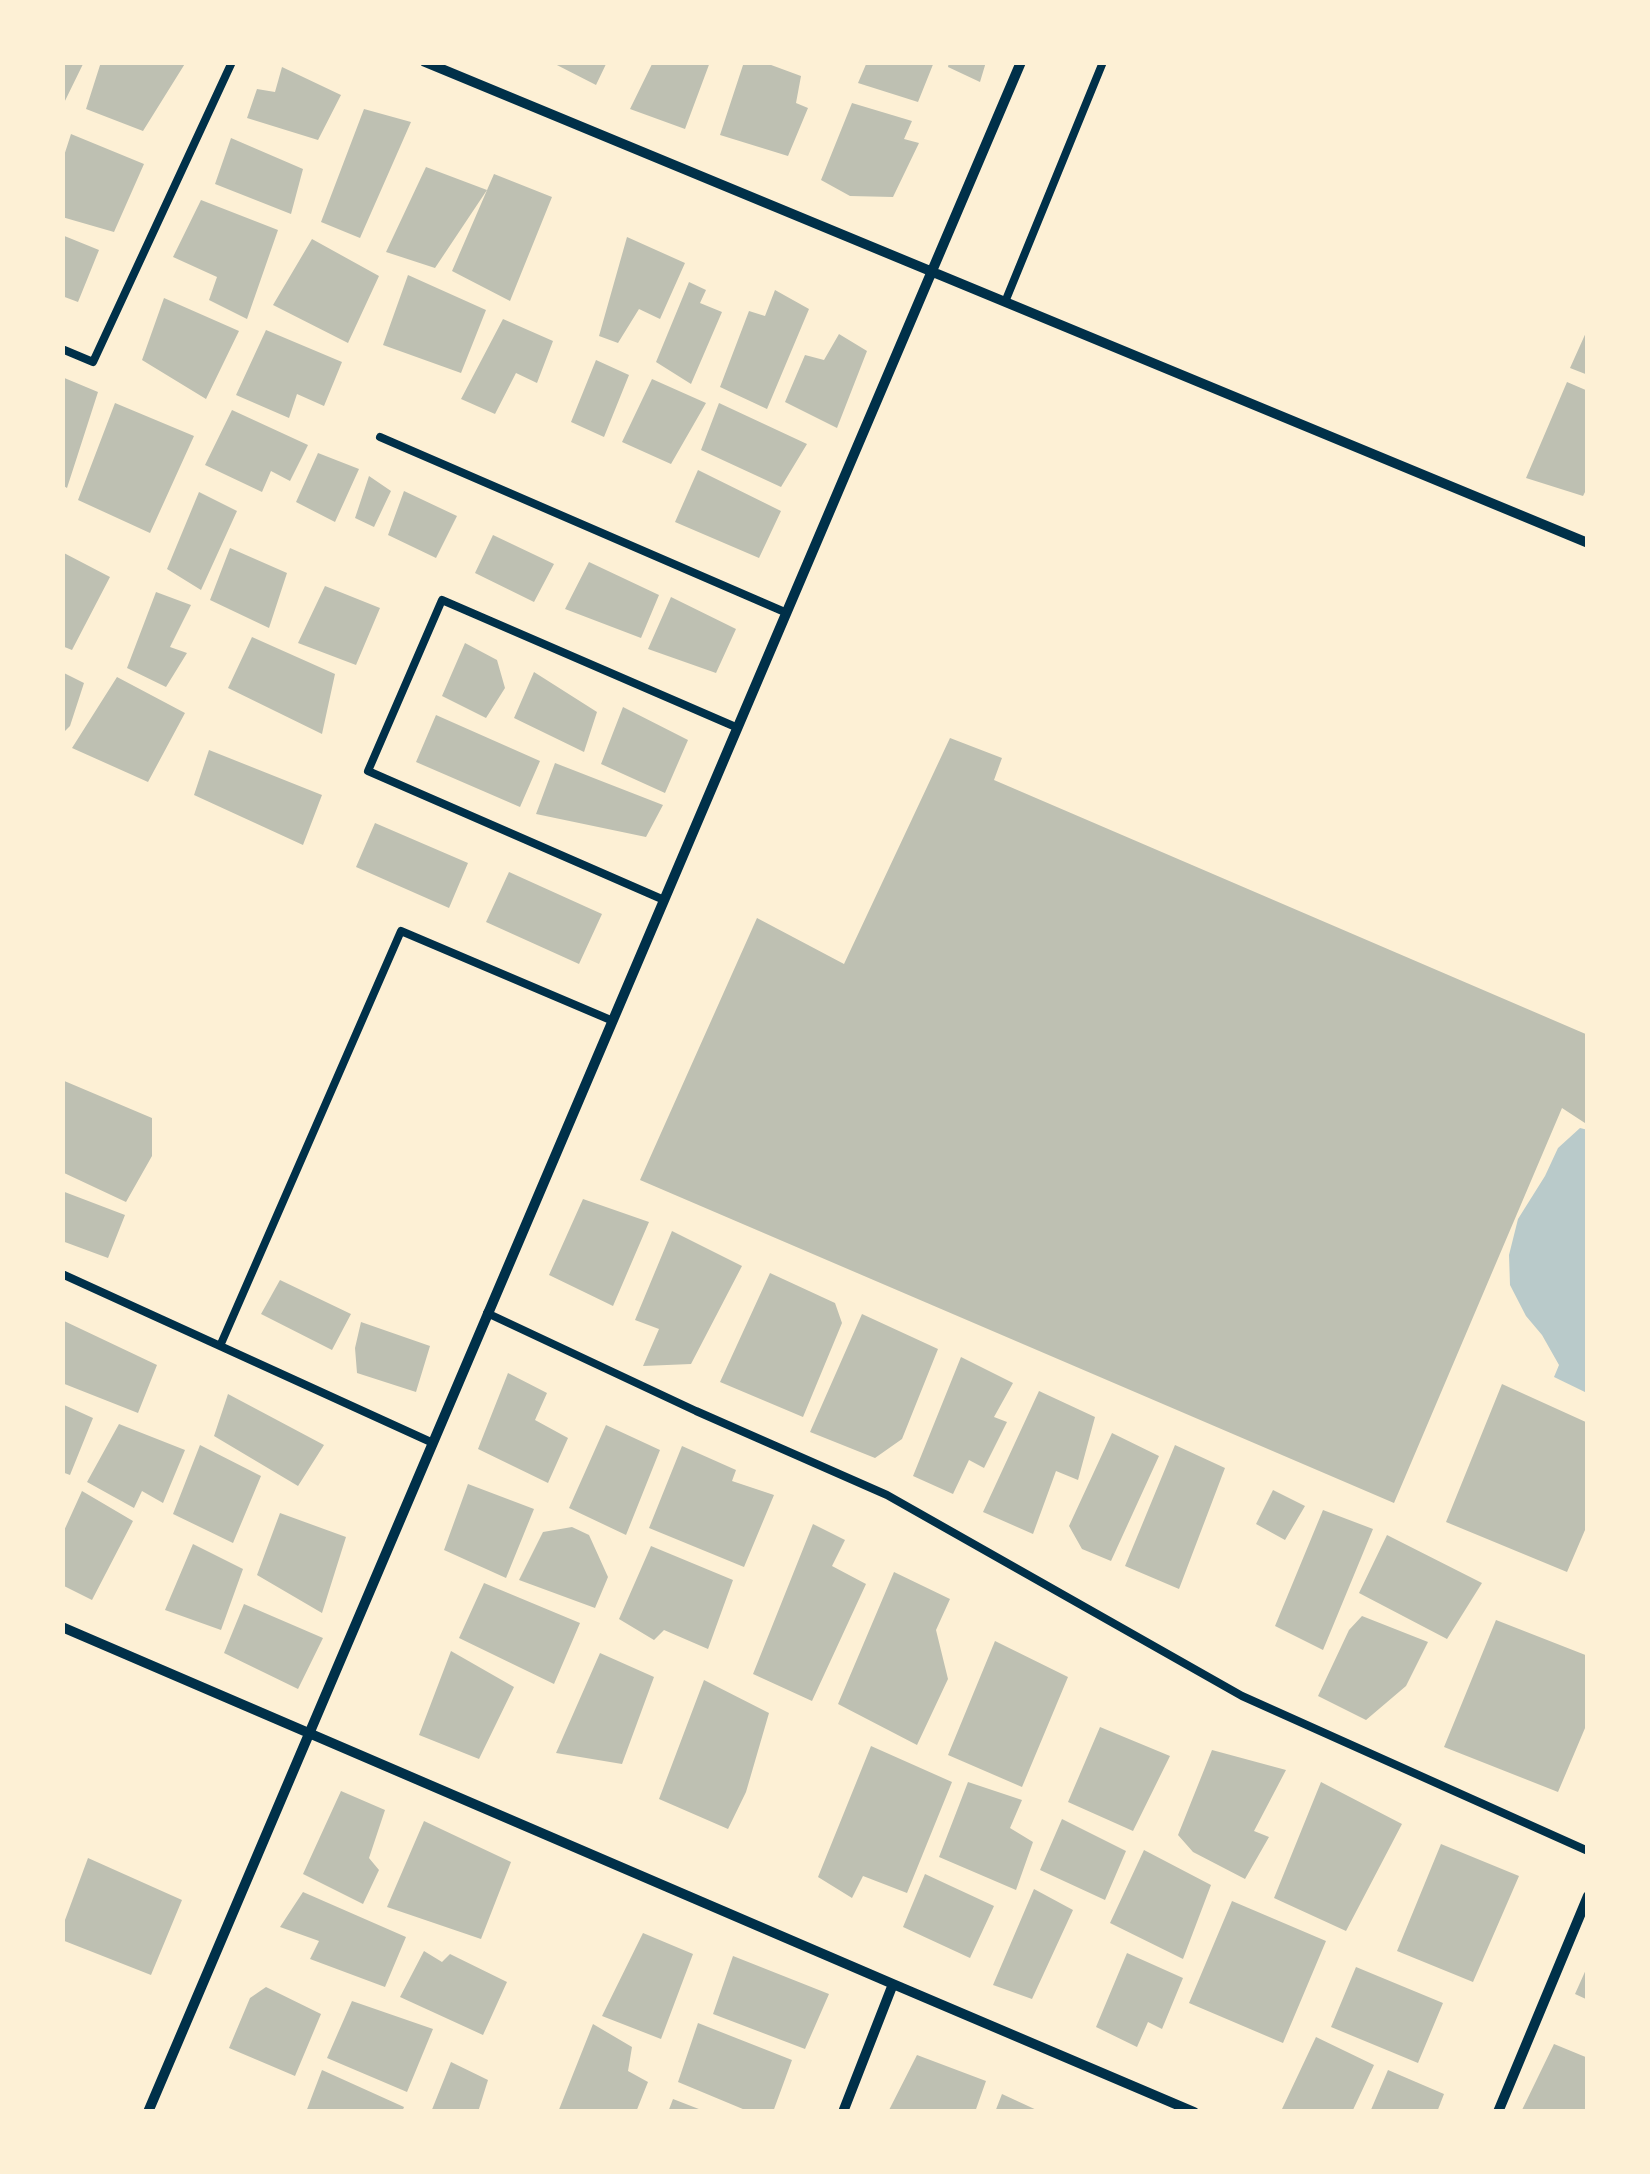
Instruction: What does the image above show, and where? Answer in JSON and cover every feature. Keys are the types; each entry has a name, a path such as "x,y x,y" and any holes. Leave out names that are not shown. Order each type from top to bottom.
{"street":[{"path":"425,62 1588,543"},
{"path":"148,2112 1021,62"},
{"path":"62,1627 1194,2112"},
{"path":"1498,2112 1588,1896"},
{"path":"843,2112 894,1984"}],"lane":[{"path":"62,350 93,362 232,62"},
{"path":"1005,302 1103,62"},
{"path":"380,437 787,613"},
{"path":"664,900 368,771 442,600 738,728"},
{"path":"220,1346 401,932 613,1020"},
{"path":"62,1274 433,1443"},
{"path":"487,1314 887,1495 1242,1696 1588,1851"}],"shaded area":[{"path":"1580,1128 1588,1130 1587,1393 1554,1377 1559,1365 1510,1285 1509,1255 1518,1219 1558,1148"}],"building":[{"path":"62,62 84,62 62,107"},
{"path":"101,62 186,62 143,131 86,109"},
{"path":"551,62 607,62 596,85"},
{"path":"653,62 710,62 685,129 630,109"},
{"path":"744,62 763,62 801,76 796,103 808,108 788,156 720,135"},
{"path":"867,62 934,62 918,102 858,83"},
{"path":"949,62 986,62 980,82 948,67"},
{"path":"282,67 341,95 318,140 247,118 257,89 275,92"},
{"path":"852,103 912,121 904,139 919,143 893,197 850,196 821,180"},
{"path":"364,109 411,122 360,238 321,222"},
{"path":"71,134 144,164 114,232 62,217 62,162"},
{"path":"231,138 303,169 291,214 215,184"},
{"path":"426,167 487,190 435,268 386,252"},
{"path":"494,174 552,197 510,301 452,271"},
{"path":"201,200 278,230 247,319 209,300 217,277 173,257"},
{"path":"62,235 99,250 78,302 62,296"},
{"path":"627,237 685,263 660,319 639,309 618,343 599,336"},
{"path":"312,239 379,276 348,343 273,305"},
{"path":"408,275 486,310 461,373 383,345"},
{"path":"689,282 706,290 700,303 722,312 691,384 656,362"},
{"path":"775,290 809,309 767,409 720,387 749,311 765,316"},
{"path":"164,298 239,331 206,399 142,360"},
{"path":"503,319 553,341 537,383 516,373 495,414 461,399"},
{"path":"1588,328 1588,375 1570,368"},
{"path":"266,330 342,362 324,406 297,394 289,418 236,395"},
{"path":"839,334 867,351 837,428 785,402 805,355 824,360"},
{"path":"596,360 629,375 604,437 571,422"},
{"path":"62,377 98,392 67,488 62,485"},
{"path":"652,379 706,403 671,464 622,442"},
{"path":"1567,382 1588,391 1588,486 1583,496 1526,478"},
{"path":"115,403 194,436 150,533 78,500"},
{"path":"719,403 807,444 781,487 701,450"},
{"path":"232,410 308,445 290,481 271,471 262,492 205,465"},
{"path":"318,453 359,469 335,522 296,502"},
{"path":"698,470 781,511 759,558 675,522"},
{"path":"369,476 391,491 374,527 355,518"},
{"path":"404,491 457,516 436,558 388,535"},
{"path":"199,492 237,511 201,590 167,569"},
{"path":"493,535 554,564 534,602 475,573"},
{"path":"230,548 287,573 269,628 210,600"},
{"path":"62,552 110,577 72,650 62,646"},
{"path":"589,562 659,595 641,638 565,609"},
{"path":"325,586 380,608 356,665 298,643"},
{"path":"156,592 191,605 170,647 187,653 166,687 127,668"},
{"path":"671,597 736,629 716,673 648,649"},
{"path":"252,637 335,674 322,734 228,688"},
{"path":"465,643 497,660 505,688 486,718 442,696"},
{"path":"62,672 84,683 70,726 62,734"},
{"path":"534,672 597,712 584,752 514,718"},
{"path":"117,677 185,713 148,782 72,748"},
{"path":"623,707 688,740 665,793 601,764"},
{"path":"436,715 540,761 520,807 416,762"},
{"path":"950,738 1002,758 994,780 1588,1035 1588,1125 1562,1108 1394,1503 640,1180 757,918 844,964"},
{"path":"209,750 322,795 303,845 194,795"},
{"path":"555,763 663,805 646,837 536,814"},
{"path":"375,823 468,863 449,908 356,867"},
{"path":"509,872 602,914 579,964 486,922"},
{"path":"62,1080 152,1118 152,1156 126,1202 62,1172"},
{"path":"62,1191 125,1215 108,1258 62,1241"},
{"path":"583,1199 649,1222 613,1306 549,1275"},
{"path":"672,1231 742,1266 691,1364 643,1366 659,1329 635,1320"},
{"path":"770,1273 835,1303 842,1323 803,1417 720,1382"},
{"path":"280,1280 351,1314 332,1350 261,1314"},
{"path":"862,1314 938,1349 902,1439 875,1458 810,1432"},
{"path":"62,1320 157,1365 138,1413 62,1383"},
{"path":"361,1322 430,1346 416,1392 357,1373 355,1348"},
{"path":"961,1357 1013,1383 994,1417 1007,1422 984,1468 969,1460 953,1494 913,1476"},
{"path":"508,1373 547,1393 535,1420 568,1438 548,1483 478,1449"},
{"path":"1502,1384 1588,1423 1588,1523 1567,1572 1446,1522"},
{"path":"1039,1391 1095,1417 1078,1480 1056,1471 1033,1534 983,1512"},
{"path":"228,1394 324,1445 298,1486 214,1436"},
{"path":"62,1404 93,1418 70,1475 62,1472"},
{"path":"119,1424 185,1450 163,1503 142,1491 134,1508 87,1482"},
{"path":"606,1425 660,1450 626,1535 569,1508"},
{"path":"1112,1433 1159,1456 1111,1561 1082,1549 1069,1526"},
{"path":"200,1445 261,1476 233,1543 173,1514"},
{"path":"1175,1445 1225,1468 1179,1589 1125,1566"},
{"path":"682,1446 736,1470 732,1481 774,1495 744,1567 649,1528"},
{"path":"468,1484 534,1509 506,1578 444,1550"},
{"path":"1273,1490 1305,1506 1285,1540 1256,1524"},
{"path":"82,1491 133,1521 92,1600 62,1585 62,1535"},
{"path":"1323,1510 1373,1529 1323,1650 1275,1626"},
{"path":"280,1513 346,1537 322,1613 257,1575"},
{"path":"813,1524 845,1540 832,1566 866,1584 812,1701 753,1674"},
{"path":"572,1527 589,1535 608,1577 595,1608 519,1580 543,1532"},
{"path":"1387,1535 1482,1583 1447,1639 1359,1593"},
{"path":"193,1544 243,1569 221,1630 165,1610"},
{"path":"651,1546 733,1580 708,1649 664,1630 654,1640 619,1619"},
{"path":"894,1572 950,1599 936,1630 948,1679 917,1745 838,1704"},
{"path":"484,1583 580,1623 554,1684 459,1638"},
{"path":"244,1604 323,1638 298,1689 224,1653"},
{"path":"1362,1616 1428,1642 1406,1686 1366,1720 1318,1696 1349,1630"},
{"path":"1496,1620 1588,1656 1588,1721 1558,1792 1444,1747"},
{"path":"995,1641 1068,1677 1022,1787 948,1755"},
{"path":"451,1651 514,1687 479,1759 419,1735"},
{"path":"600,1653 654,1677 622,1764 556,1753"},
{"path":"704,1680 769,1713 746,1792 728,1829 659,1799"},
{"path":"1100,1727 1170,1756 1133,1831 1068,1802"},
{"path":"871,1746 952,1782 907,1893 863,1876 852,1898 818,1877"},
{"path":"1212,1750 1286,1770 1254,1831 1269,1837 1245,1879 1193,1852 1178,1835"},
{"path":"968,1782 1022,1800 1010,1828 1033,1842 1016,1890 939,1857"},
{"path":"1321,1782 1402,1824 1346,1931 1274,1898"},
{"path":"341,1791 385,1810 369,1858 379,1870 363,1904 303,1874"},
{"path":"1062,1819 1126,1851 1105,1900 1040,1870"},
{"path":"424,1821 511,1862 481,1939 387,1907"},
{"path":"1441,1844 1519,1876 1473,1982 1397,1951"},
{"path":"1144,1850 1211,1885 1183,1959 1110,1923"},
{"path":"88,1858 182,1900 151,1975 62,1940 62,1928"},
{"path":"925,1874 994,1906 970,1958 903,1927"},
{"path":"1034,1889 1073,1910 1032,1999 993,1985"},
{"path":"303,1892 406,1937 385,1987 310,1959 319,1941 280,1927"},
{"path":"1232,1901 1326,1941 1283,2043 1189,2003"},
{"path":"643,1933 693,1954 661,2039 602,2016"},
{"path":"424,1951 442,1962 450,1954 507,1982 483,2035 400,1997"},
{"path":"1127,1953 1183,1978 1162,2029 1148,2022 1137,2047 1096,2027"},
{"path":"733,1956 829,1994 805,2049 713,2014"},
{"path":"1588,1965 1588,2000 1575,1994"},
{"path":"1356,1967 1443,2003 1418,2063 1331,2027"},
{"path":"266,1987 321,2014 295,2076 229,2048 250,1998"},
{"path":"352,2001 433,2029 407,2092 327,2058"},
{"path":"698,2023 792,2060 773,2112 750,2112 678,2082"},
{"path":"593,2024 632,2047 628,2071 648,2082 636,2112 558,2112"},
{"path":"1316,2037 1374,2065 1352,2112 1282,2109"},
{"path":"1554,2044 1588,2058 1588,2112 1521,2112"},
{"path":"917,2055 986,2081 975,2112 888,2112"},
{"path":"451,2062 488,2080 478,2112 431,2112"},
{"path":"322,2070 404,2107 402,2112 306,2112"},
{"path":"1388,2070 1444,2094 1437,2112 1370,2112"},
{"path":"1002,2094 1041,2112 995,2112"},
{"path":"673,2099 704,2111 704,2112 668,2112"}]}
